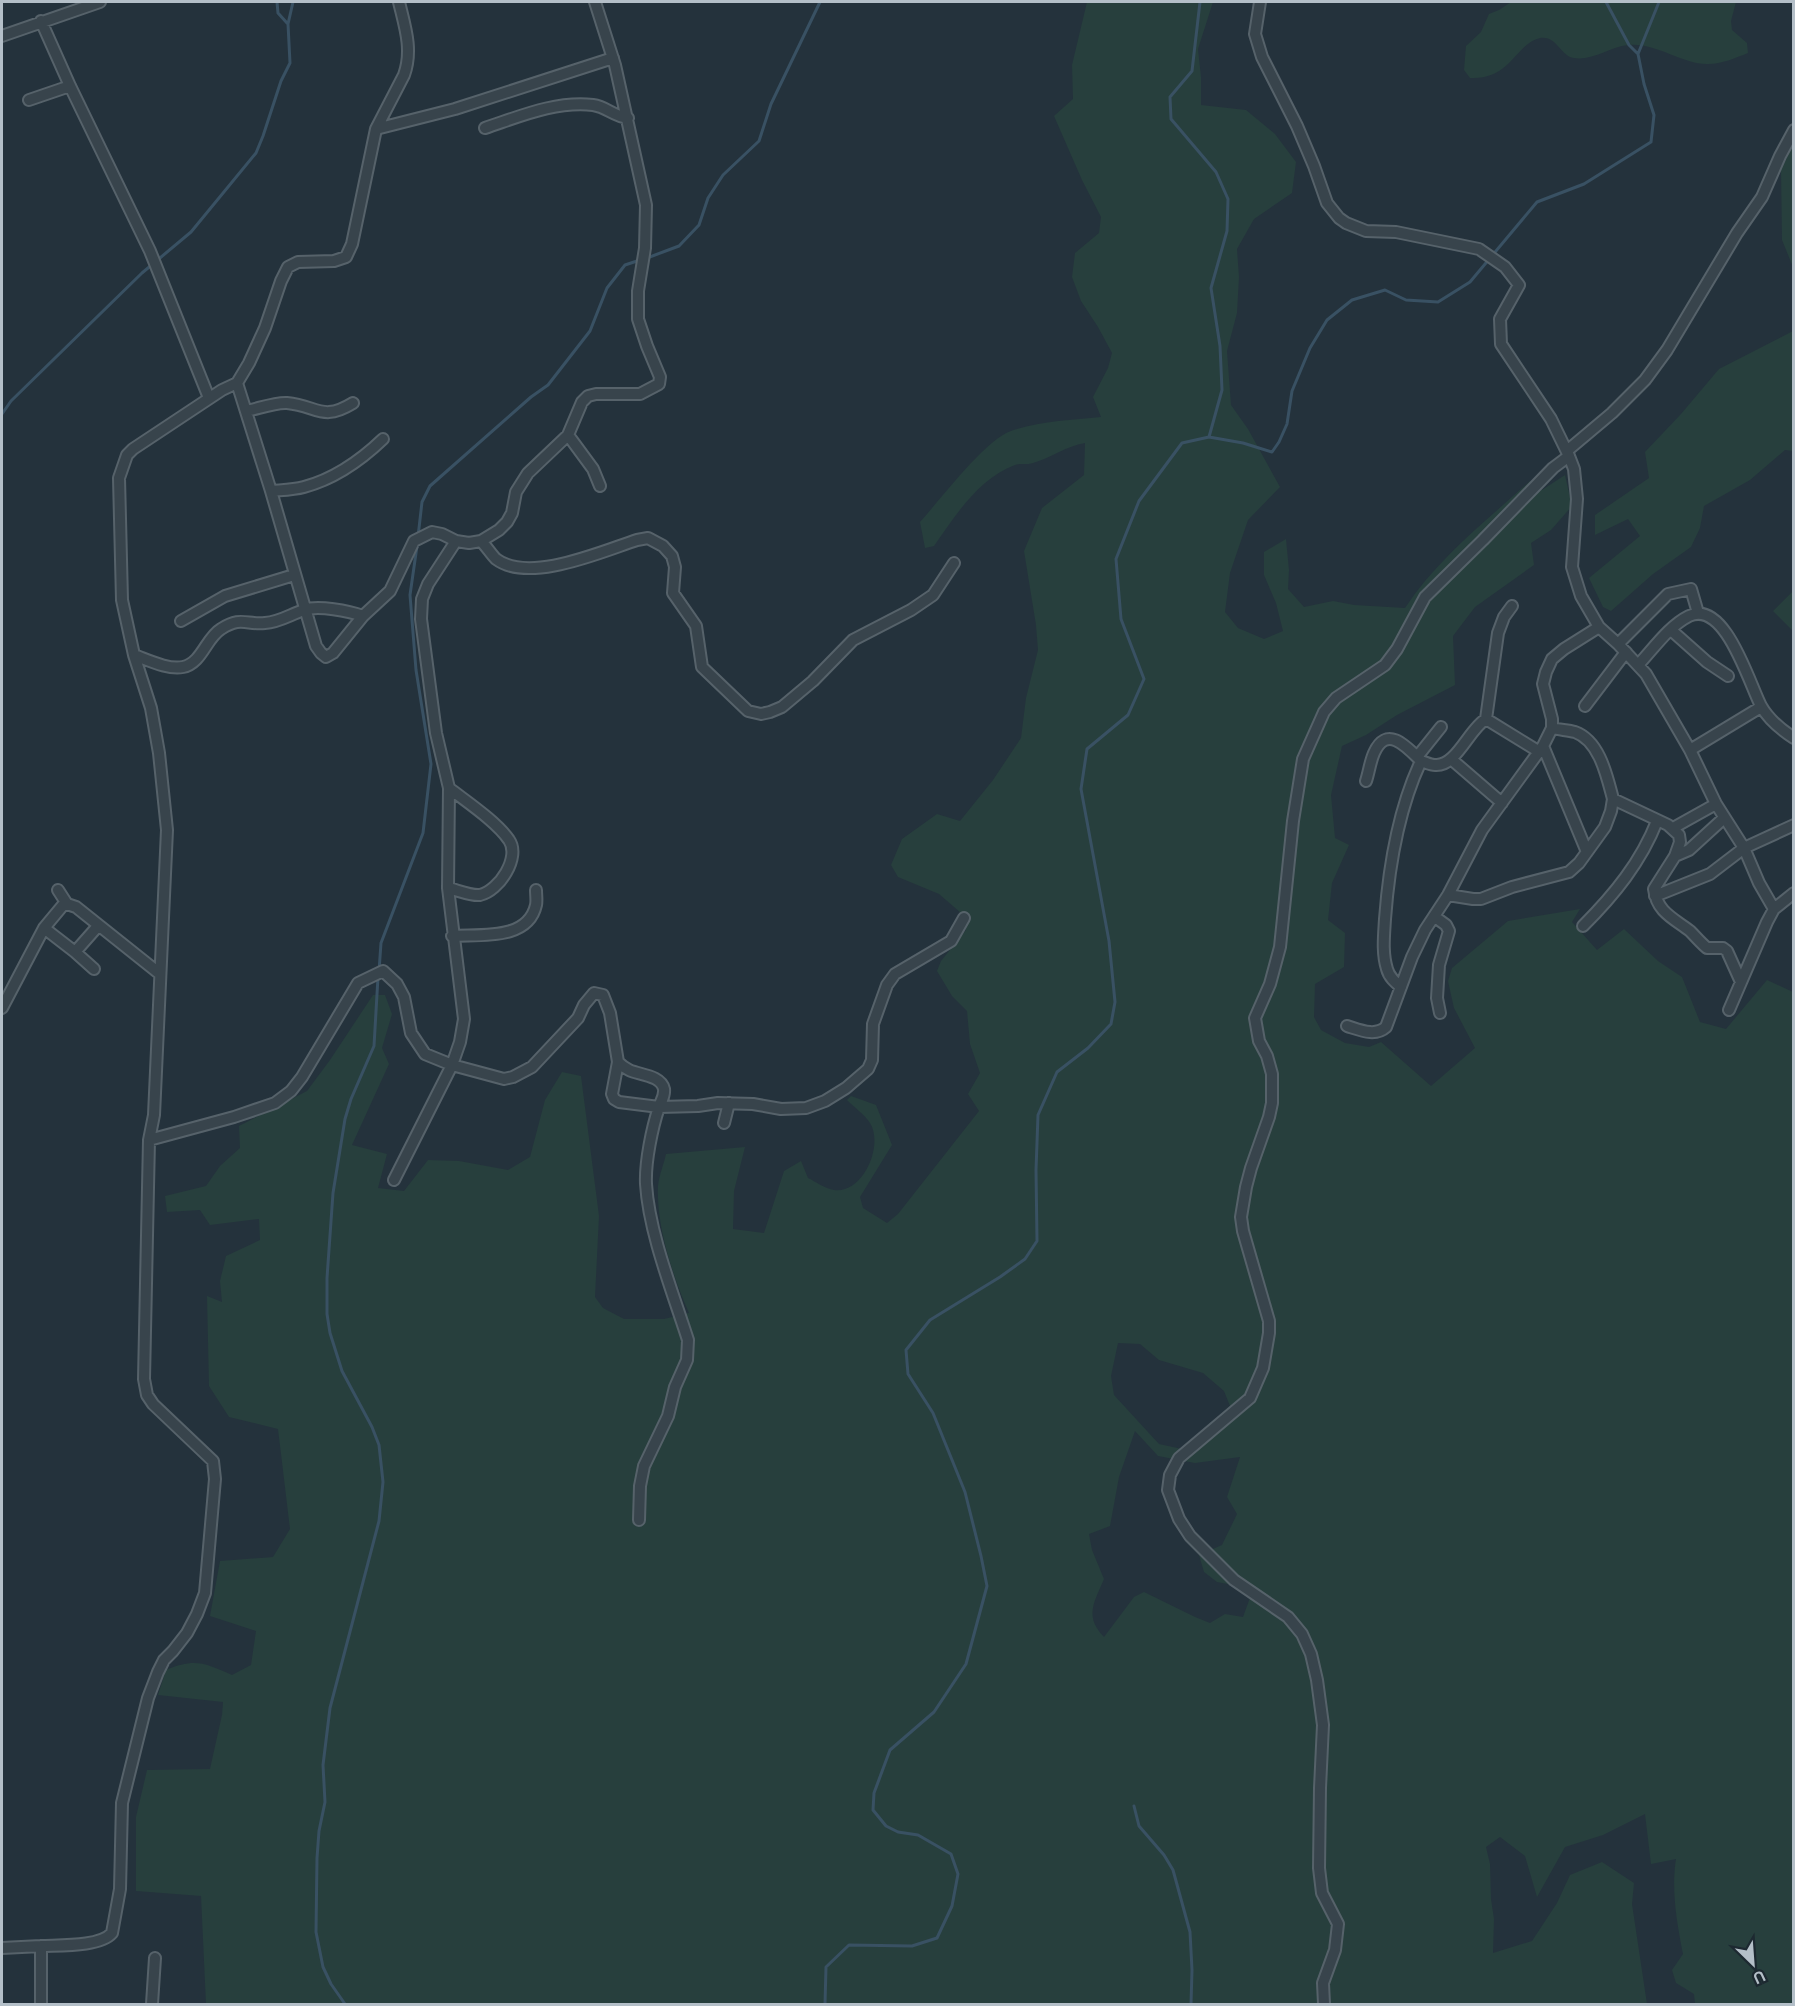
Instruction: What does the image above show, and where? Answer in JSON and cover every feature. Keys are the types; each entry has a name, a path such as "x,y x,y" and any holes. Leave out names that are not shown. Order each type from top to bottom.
{"street":[{"path":"2,36 100,2"},
{"path":"2,1948 87,1943 103,1940 112,1933 120,1888 122,1803 148,1698 158,1672 164,1660 186,1634 205,1593 215,1468 209,1457 153,1404 144,1388 149,1140 154,1115 167,830 159,753 151,708 134,655 122,600 119,478 127,455 134,449 209,398 237,383 257,345 280,280 288,267 298,262 334,261 346,257 352,244 376,129 407,66 408,39 399,2"},
{"path":"237,383 316,646 326,657 333,653 363,616 390,591 414,541 432,532 469,543 481,541 499,530 512,513 516,492 528,473 568,435 582,402 588,396 640,394 660,384 660,377 638,319 638,291 645,248 646,205 613,58 595,2"},
{"path":"1260,2 1255,34 1262,57 1297,126 1332,211 1346,223 1366,231 1406,234 1456,243 1485,252 1505,267 1519,285 1500,319 1501,344 1551,419 1574,470 1577,499 1572,567 1581,596 1599,627 1639,664 1690,750 1716,804 1744,848 1759,883 1774,909"},
{"path":"41,21 150,251 209,398"},
{"path":"376,129 455,109 613,58"},
{"path":"29,100 70,86"},
{"path":"485,128 567,104 594,105 615,115 628,118"},
{"path":"1324,2004 1323,1983 1335,1950 1338,1924 1322,1893 1319,1868 1323,1725 1311,1654 1302,1634 1288,1617 1234,1580 1190,1536 1179,1519 1168,1490 1170,1475 1179,1458 1250,1398 1263,1368 1269,1321 1243,1231 1241,1216 1251,1168 1272,1104 1272,1074 1267,1056 1258,1041 1255,1018 1270,984 1280,947 1293,821 1303,759 1324,712 1336,698 1385,665 1397,649 1425,597 1568,453 1645,380 1667,350 1737,233 1762,197 1794,130"},
{"path":"246,411 284,403 321,413 334,413 353,403"},
{"path":"568,435 593,469 600,486"},
{"path":"271,491 302,487 323,480 354,463 383,439"},
{"path":"481,541 497,559 514,567 535,568 562,565 648,538 663,546 672,556 675,567 673,593 696,626 702,667 748,711 760,714 782,707 813,681 853,640 933,595 954,563"},
{"path":"394,1180 452,1065 460,1042 464,1019 452,936 448,888 450,788 436,732 421,619 423,599 428,584 456,541"},
{"path":"181,621 225,596 294,574"},
{"path":"1618,644 1671,592 1691,589 1698,613"},
{"path":"1366,781 1374,753 1381,742 1396,739 1419,759 1435,766 1451,759 1472,732 1486,719 1498,633 1504,617 1512,606"},
{"path":"134,655 181,668 199,657 219,630 230,624 243,621 254,624 268,623 289,617 305,609 338,610 363,616"},
{"path":"1639,664 1671,630 1688,616 1698,613 1715,620 1725,632 1761,707 1780,729 1794,738"},
{"path":"1347,1026 1374,1033 1386,1027 1412,957 1425,930 1449,895 1470,850 1541,749 1552,728 1552,719 1543,684 1552,659 1599,627"},
{"path":"1671,630 1707,662 1728,676"},
{"path":"1585,706 1626,652"},
{"path":"1690,750 1761,707"},
{"path":"1486,719 1541,749 1587,852"},
{"path":"1401,987 1392,980 1387,970 1383,947 1390,865 1408,791 1419,759 1441,727"},
{"path":"1449,895 1481,898 1569,872 1579,863 1605,827 1613,799 1607,775 1595,749 1588,740 1577,733 1552,728"},
{"path":"1451,759 1502,803"},
{"path":"448,888 478,895 489,890 502,878 512,858 511,843 502,831 450,788"},
{"path":"1613,799 1672,828 1679,835 1680,842 1675,856 1657,881 1654,896 1663,913 1688,929 1707,948 1723,948 1727,951 1741,982"},
{"path":"1672,828 1716,804"},
{"path":"1675,856 1689,850 1724,818"},
{"path":"1583,926 1608,902 1644,852 1657,821"},
{"path":"1654,896 1710,874 1744,848 1794,825"},
{"path":"58,890 68,904 76,907 160,974"},
{"path":"452,936 514,931 530,917 536,905 536,890"},
{"path":"1729,1010 1774,909 1794,893"},
{"path":"2,1008 44,928 61,907 68,904"},
{"path":"1434,917 1446,925 1449,931 1439,965 1437,998 1440,1013"},
{"path":"149,1140 234,1117 275,1102 291,1091 302,1077 358,983 383,971 397,984 404,997 411,1033 416,1042 425,1054 452,1065 504,1079 521,1073 532,1067 578,1018 584,1005 594,993 603,995 607,1003 618,1062 612,1094 619,1102 659,1107 729,1103 781,1109 806,1108 825,1101 846,1088 868,1069 872,1060 873,1024 887,985 895,974 951,941 964,918"},
{"path":"75,952 98,926"},
{"path":"44,928 94,969"},
{"path":"618,1062 628,1070 660,1082 664,1088 652,1140 646,1183 660,1253 689,1349 687,1360 675,1387 668,1416 645,1466 640,1486 639,1520"},
{"path":"724,1123 729,1103"},
{"path":"41,1947 41,2004"},
{"path":"152,2004 155,1958"}],"green space":[{"path":"1087,2 1213,2 1198,49 1201,105 1246,110 1275,134 1296,162 1292,193 1254,219 1237,249 1239,277 1237,313 1227,351 1231,405 1248,429 1280,487 1248,520 1230,573 1225,612 1238,628 1264,639 1283,631 1276,603 1264,575 1264,552 1286,539 1288,589 1304,607 1333,601 1354,605 1405,608 1447,556 1530,481 1542,490 1565,475 1572,506 1551,530 1531,543 1534,565 1475,607 1453,636 1455,685 1342,746 1331,795 1335,838 1349,845 1332,883 1328,920 1345,933 1344,967 1315,984 1314,1017 1321,1030 1345,1043 1369,1047 1381,1042 1431,1086 1475,1048 1454,1008 1448,981 1452,968 1508,921 1580,909 1572,922 1597,950 1624,929 1658,961 1682,977 1700,1022 1726,1029 1767,980 1793,992 1793,2004 1695,2004 1694,1994 1676,1983 1672,1970 1683,1954 1674,1895 1676,1859 1651,1864 1645,1814 1603,1835 1565,1847 1537,1897 1525,1856 1500,1837 1486,1847 1490,1864 1494,1919 1493,1953 1532,1941 1557,1903 1570,1875 1602,1862 1634,1883 1632,1904 1647,2004 206,2004 201,1896 136,1891 136,1817 147,1770 210,1769 222,1715 223,1702 158,1695 166,1670 192,1663 214,1667 232,1675 251,1665 256,1631 210,1616 220,1561 273,1557 290,1529 278,1429 229,1417 209,1386 207,1296 222,1302 220,1281 226,1256 260,1240 259,1219 210,1225 200,1210 167,1212 165,1196 206,1186 220,1166 240,1148 239,1126 307,1091 373,995 385,995 392,1014 382,1048 389,1064 352,1145 387,1154 378,1188 404,1191 428,1160 459,1161 508,1170 530,1157 545,1100 562,1072 581,1076 599,1216 595,1297 603,1308 624,1319 664,1319 689,1313 672,1268 660,1218 658,1186 666,1154 745,1147 734,1191 733,1229 764,1233 784,1171 801,1161 808,1178 834,1190 844,1189 854,1184 862,1176 872,1155 874,1132 868,1120 847,1100 851,1096 876,1105 892,1145 860,1197 863,1208 887,1223 898,1214 979,1111 968,1094 980,1073 970,1044 967,1011 952,996 937,971 941,961 966,930 961,913 939,894 898,877 891,865 902,839 937,814 960,821 993,780 1021,738 1026,698 1038,650 1024,551 1042,508 1084,475 1085,443 1033,463 1015,465 990,479 969,499 934,546 925,548 920,522 976,458 1000,437 1011,431 1033,425 1101,417 1093,397 1108,368 1112,353 1081,301 1072,277 1075,253 1099,233 1101,217 1054,116 1073,99 1072,65","holes":["1118,1343 1140,1344 1159,1360 1203,1373 1224,1391 1230,1406 1182,1449 1159,1444 1114,1395 1111,1376","1135,1431 1158,1456 1195,1463 1240,1457 1227,1497 1237,1514 1222,1545 1199,1555 1204,1572 1217,1582 1233,1585 1251,1595 1243,1617 1225,1614 1210,1623 1144,1592 1134,1597 1104,1637 1098,1629 1094,1622 1093,1609 1104,1579 1092,1550 1089,1534 1110,1526 1119,1477"]},
{"path":"1511,2 1736,2 1731,21 1732,30 1747,43 1748,53 1723,62 1708,64 1689,61 1649,47 1628,45 1588,58 1574,58 1565,54 1555,42 1540,38 1532,41 1504,68 1484,77 1470,78 1464,70 1466,46 1481,32 1489,14"},
{"path":"1793,145 1793,267 1782,240 1781,170"},
{"path":"1793,331 1793,451 1785,450 1750,480 1704,506 1700,528 1691,547 1653,574 1611,611 1603,607 1589,578 1640,536 1628,519 1595,535 1595,515 1649,478 1645,452 1719,369"},
{"path":"1793,591 1793,631 1773,611"}],"waterway":[{"path":"277,2 278,13 287,23"},
{"path":"2,414 11,401 142,273 191,232 256,153 281,81 290,63 288,24 293,2"},
{"path":"647,258 679,246 699,225 708,198 723,175 759,141 771,104 820,2"},
{"path":"1200,2 1192,71 1170,97 1171,119 1216,172 1228,199 1227,231 1211,288 1220,346 1222,390 1209,437"},
{"path":"825,2004 826,1967 849,1945 912,1946 937,1938 952,1906 958,1874 951,1854 918,1835 898,1832 886,1826 873,1810 874,1793 890,1750 934,1712 966,1664 987,1586 965,1492 933,1413 908,1374 906,1350 930,1320 1025,1259 1037,1241 1038,1115 1057,1072 1088,1048 1111,1024 1115,1002 1109,941 1081,789 1087,749 1128,715 1144,679 1121,619 1116,559 1139,501 1182,443 1209,437 1243,443 1272,452 1287,424 1292,391 1310,348 1327,320 1352,300 1385,290 1406,300 1438,302 1470,282 1537,202 1584,184 1651,142 1654,115 1644,84 1638,54 1629,45 1606,2"},
{"path":"1638,54 1659,2"},
{"path":"418,537 422,502 430,486 531,397 548,385 590,331 607,288 625,265 640,260"},
{"path":"379,971 381,943 423,833 431,764 416,670 410,595 417,546"},
{"path":"345,2004 331,1984 323,1967 316,1932 317,1858 319,1831 325,1802 323,1765 330,1708 379,1521 383,1482 379,1445 342,1371 330,1333 327,1314 327,1278 333,1193 345,1119 351,1099 374,1046 378,977"},
{"path":"1134,1806 1139,1826 1164,1855 1173,1870 1190,1932 1191,2004"}]}
